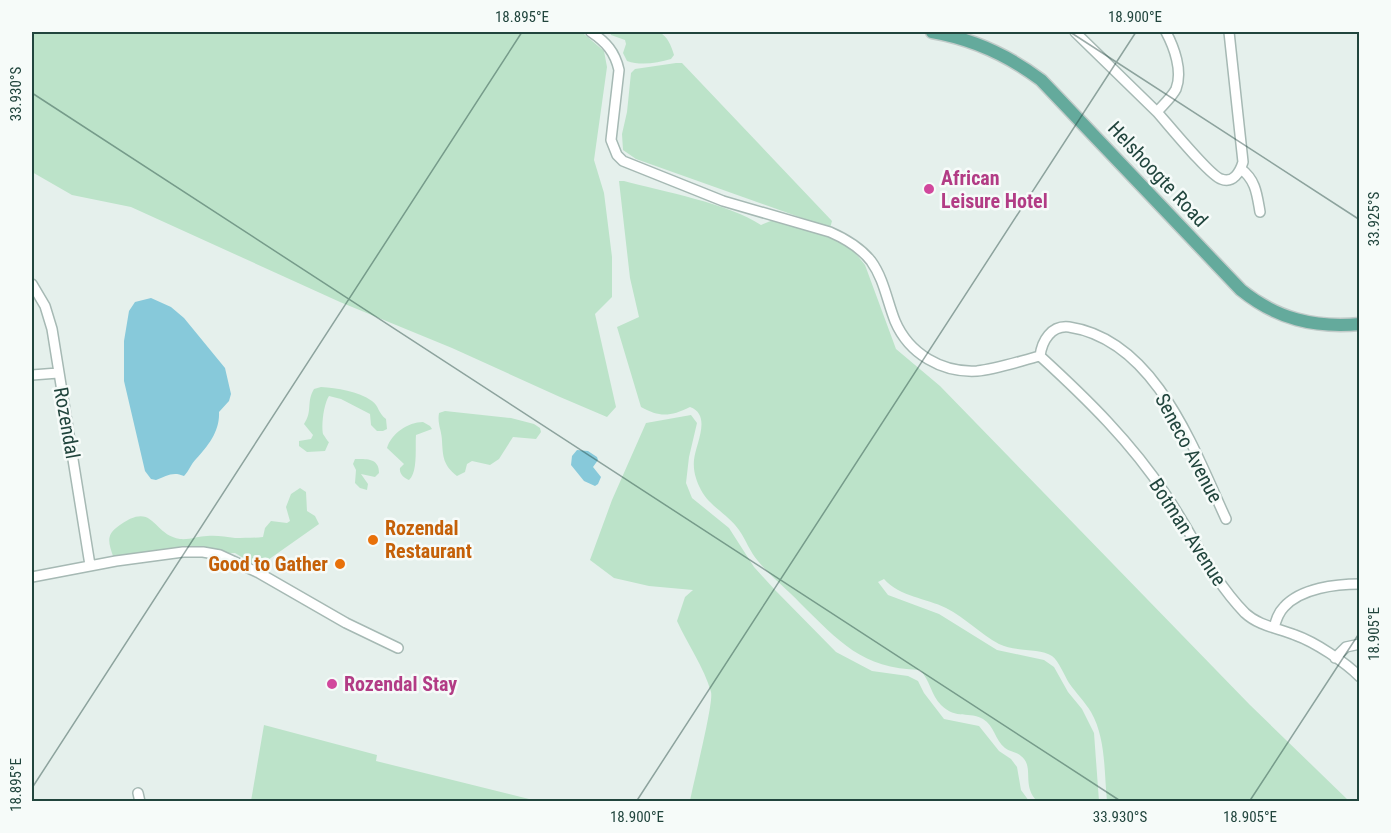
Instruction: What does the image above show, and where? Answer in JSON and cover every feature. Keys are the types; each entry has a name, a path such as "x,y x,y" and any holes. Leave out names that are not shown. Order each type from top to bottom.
{"main road":[{"name":"Helshoogte Road","path":"932,32 981,44 1004,55 1041,80 1235,284 1259,304 1280,315 1301,321 1321,325 1359,324"}],"street":[{"path":"591,32 612,50 620,70 611,140 617,155 623,161 723,201 830,232 845,239 872,262 896,324 904,337 917,351 942,367 979,371 1040,356"},
{"path":"1075,32 1157,112 1213,175 1226,180 1233,179 1241,169 1243,162 1229,32"},
{"path":"1157,112 1174,93 1178,81 1175,50 1166,32"},
{"path":"1241,169 1250,177 1255,187 1260,212"},
{"name":"Rozendal","path":"32,284 50,318 90,566"},
{"name":"Seneco Avenue","path":"1040,356 1045,339 1051,332 1064,327 1082,331 1109,342 1131,358 1161,392 1177,417 1226,519"},
{"name":"Botman Avenue","path":"1040,356 1113,426 1137,455 1167,496 1218,582 1252,619 1303,638 1335,658 1359,677"},
{"path":"32,375 58,373"},
{"path":"32,578 116,561 183,552 220,555 259,573 346,623 398,648"},
{"path":"1274,628 1278,614 1292,599 1310,591 1359,584"},
{"path":"1335,658 1346,646 1359,644"}],"green space":[{"path":"32,32 577,32 584,34 604,51 607,67 594,160 604,193 612,257 612,297 595,314 616,407 607,417 452,348 340,302 131,207 72,195 32,172"},
{"path":"610,32 659,32 669,42 674,55 671,59 655,63 643,64 627,61 623,53 625,40 611,35"},
{"path":"682,63 832,221 830,228 636,159 623,150 622,134 631,73 635,69"},
{"path":"619,181 714,204 748,217 761,225 773,220 819,232 849,245 865,265 896,349 940,386 1250,705 1349,801 1107,801 1104,755 1096,722 1055,658 1041,652 999,644 946,608 898,590 884,579 878,582 888,595 939,614 997,650 1044,660 1054,667 1068,692 1082,709 1094,733 1099,801 1037,801 1030,789 1025,760 1002,745 987,722 978,717 947,710 935,697 920,670 882,664 867,658 827,630 763,567 735,525 714,506 701,490 694,468 701,430 700,416 697,411 690,407 676,413 659,414 641,407 617,327 639,317 630,278"},
{"path":"321,387 354,392 372,401 386,419 387,429 377,431 371,425 370,414 341,399 329,396 324,409 322,425 323,434 329,442 325,451 307,452 299,446 299,441 311,439 313,435 304,424 314,389"},
{"path":"445,411 511,418 534,424 540,428 541,432 536,439 513,437 499,459 490,465 472,461 467,464 465,472 457,476 446,464 443,456 439,413"},
{"path":"691,415 697,423 686,483 692,498 729,528 754,567 836,652 872,671 908,676 918,681 924,693 944,719 979,726 999,751 1011,759 1017,767 1021,790 1029,801 690,801 711,699 711,692 704,674 677,621 685,597 693,590 649,586 614,578 590,560 612,500 646,423"},
{"path":"423,422 432,429 416,435 415,466 409,480 400,472 404,464 387,448 392,438 401,430 412,424"},
{"path":"355,459 372,460 377,464 379,473 375,477 361,474 368,484 367,490 355,483 356,470 353,464"},
{"path":"300,488 306,492 307,511 315,516 319,524 258,567 235,553 113,556 110,544 111,534 116,528 138,516 146,517 163,531 180,539 204,536 263,537 265,528 271,521 287,523 290,521 286,507 291,494"},
{"path":"264,725 377,755 376,761 537,801 251,801"}],"water":[{"path":"151,298 171,307 184,318 225,368 231,394 229,401 219,412 218,426 212,438 186,474 184,476 170,475 156,480 151,479 145,471 124,381 124,341 129,311 135,302"},
{"path":"577,450 588,451 597,457 598,460 593,467 601,477 595,486 584,481 571,465 572,456"}],"place":[{"name":"African Leisure Hotel","path":"929,189"},
{"name":"Rozendal Restaurant","path":"373,540"},
{"name":"Good to Gather","path":"340,564"},
{"name":"Rozendal Stay","path":"332,684"}]}
